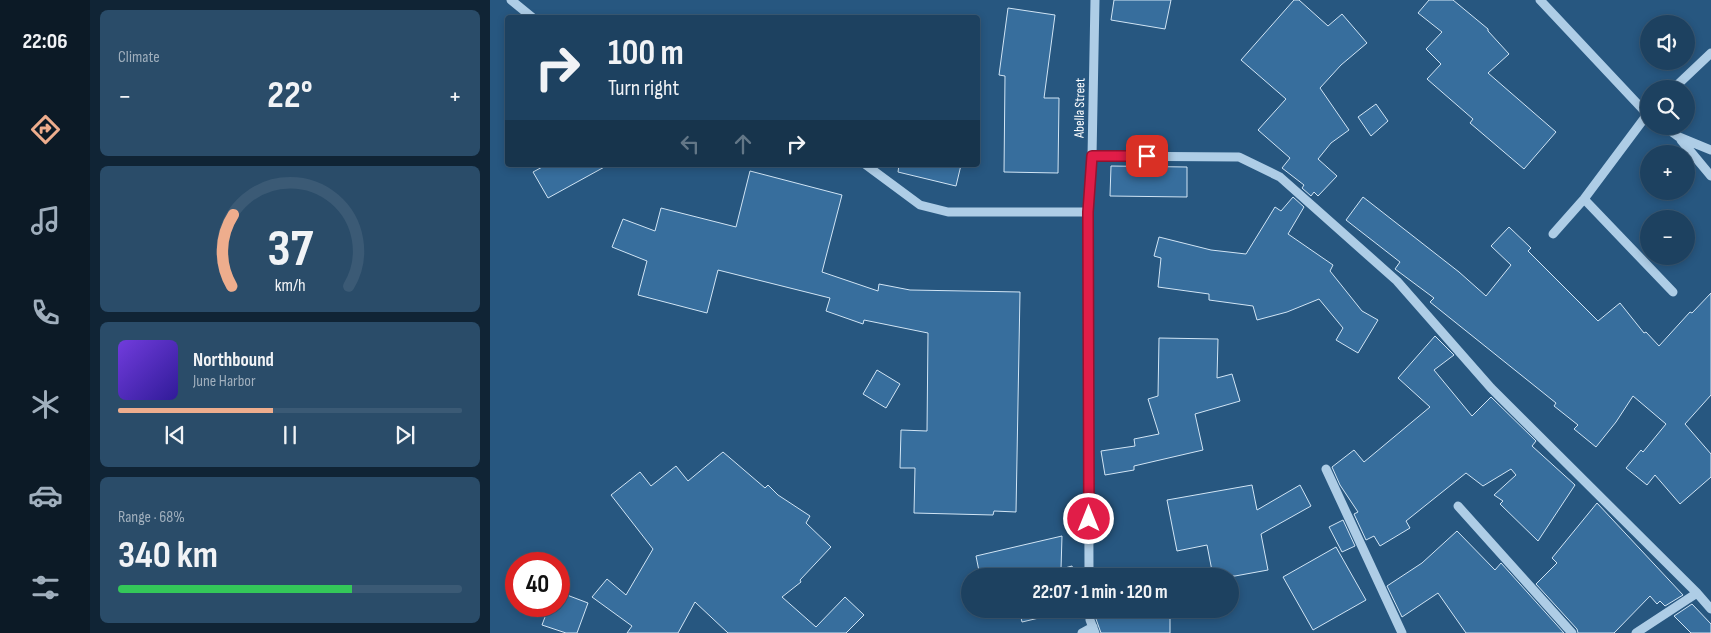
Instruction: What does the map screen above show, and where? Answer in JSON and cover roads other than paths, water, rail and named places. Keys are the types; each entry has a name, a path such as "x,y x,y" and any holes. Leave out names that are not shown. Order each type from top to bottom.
{"street":[{"path":"510,0 529,15"},
{"name":"Abella Street","path":"1089,568 1088,212 1092,156 1095,0"},
{"path":"1540,0 1640,106"},
{"path":"1682,80 1711,53"},
{"path":"1553,234 1584,199 1640,125"},
{"path":"1675,135 1711,176"},
{"path":"1679,138 1711,150"},
{"path":"1092,156 1239,157 1280,176 1397,281 1491,388 1711,609"},
{"path":"869,167 920,205 948,212 1088,212"},
{"path":"1584,199 1673,292"},
{"path":"1326,469 1402,633"},
{"path":"1458,506 1572,633"},
{"path":"1636,633 1697,593"},
{"path":"1082,633 1094,630 1090,618"}]}
